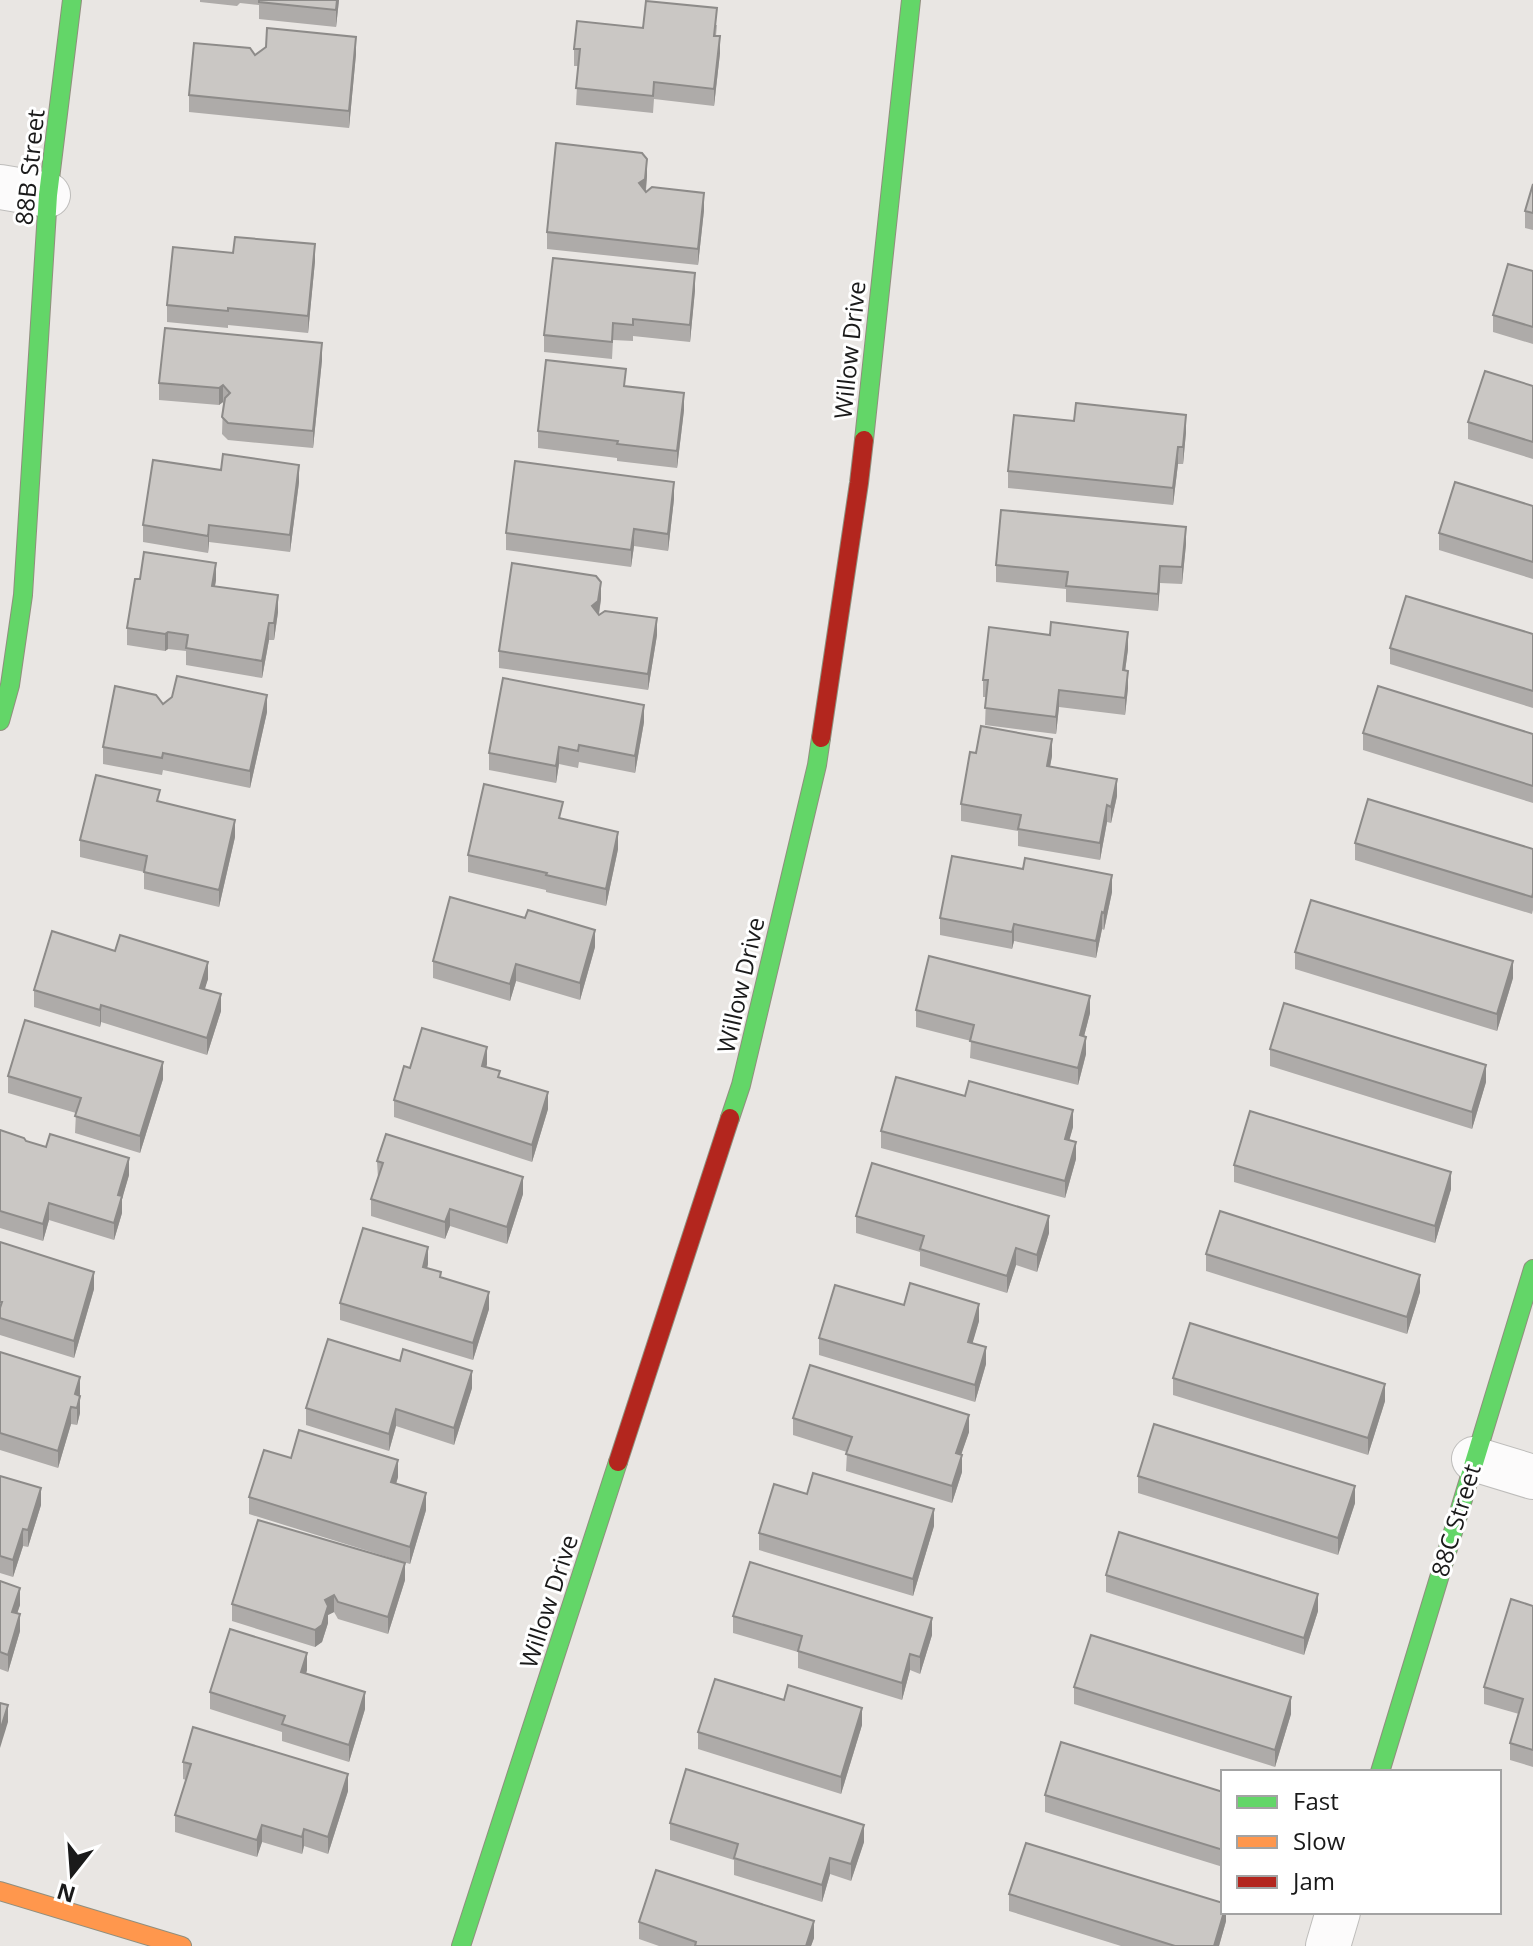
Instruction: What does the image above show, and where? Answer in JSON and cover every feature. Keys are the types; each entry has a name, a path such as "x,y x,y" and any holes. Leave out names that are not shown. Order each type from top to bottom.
{"street":[{"name":"88B Street","path":"0,721 10,685 23,595 48,195 72,0"},
{"name":"Willow Drive","path":"461,1946 741,1085 817,765 859,483 911,0"},
{"path":"0,187 48,195"},
{"name":"88C Street","path":"1381,1770 1533,1269"},
{"path":"1474,1459 1533,1477"},
{"path":"0,1891 182,1946"},
{"path":"1328,1946 1337,1914"}],"building":[{"path":"259,0 337,0 336,10"},
{"path":"646,1 717,8 714,36 720,36 714,89 654,82 653,96 576,88 580,49 574,49 577,21 643,28"},
{"path":"267,28 356,37 349,111 189,95 194,43 250,48 255,55 266,47"},
{"path":"556,143 642,153 647,159 645,179 639,183 646,192 652,187 704,193 698,249 547,232"},
{"path":"1533,184 1533,213 1525,211"},
{"path":"235,237 315,244 308,316 167,305 173,247 233,253"},
{"path":"553,258 695,273 690,325 633,319 633,325 613,323 612,342 544,335"},
{"path":"1508,264 1533,271 1533,327 1493,315"},
{"path":"165,328 322,343 313,431 228,423 222,417 225,398 230,393 223,385 219,388 159,383"},
{"path":"546,360 626,369 624,386 684,393 677,451 538,431"},
{"path":"1485,371 1533,386 1533,442 1468,422"},
{"path":"1076,403 1186,415 1183,447 1178,447 1173,488 1008,471 1014,415 1074,421"},
{"path":"223,454 299,465 290,535 209,525 208,536 143,525 153,460 221,470"},
{"path":"515,461 674,482 668,534 634,529 631,550 506,533"},
{"path":"1455,482 1533,506 1533,562 1439,533"},
{"path":"1001,510 1186,527 1182,567 1160,566 1158,594 1066,586 1068,572 996,565"},
{"path":"144,552 216,563 212,586 278,595 274,623 269,623 262,661 186,648 188,635 127,628 135,579 140,579"},
{"path":"512,563 596,576 601,582 598,601 592,606 599,615 605,611 657,618 648,674 499,651"},
{"path":"1406,596 1533,634 1533,691 1390,648"},
{"path":"1051,622 1128,632 1123,670 1128,671 1125,698 1059,690 1056,717 985,708 988,680 983,680 989,627 1050,635"},
{"path":"177,676 267,695 250,771 163,753 162,758 103,747 115,686 156,695 163,704 172,697"},
{"path":"503,678 644,705 635,756 579,745 578,751 559,747 556,766 489,753"},
{"path":"1378,686 1533,734 1533,786 1363,733"},
{"path":"981,726 1052,739 1047,766 1117,779 1111,807 1107,805 1100,843 1018,829 1021,815 961,804 970,752 976,753"},
{"path":"96,775 160,790 157,801 235,820 219,890 144,872 147,856 80,840"},
{"path":"484,784 563,802 559,818 618,832 606,889 468,855"},
{"path":"1368,799 1533,849 1532,897 1355,843"},
{"path":"952,856 1023,869 1025,858 1112,875 1096,941 1014,924 1012,932 940,918"},
{"path":"450,897 525,918 528,910 595,930 580,983 516,964 510,984 433,961"},
{"path":"1311,900 1513,961 1497,1014 1295,952"},
{"path":"52,931 115,951 120,935 208,962 200,988 221,994 207,1038 101,1005 100,1010 34,990"},
{"path":"929,956 1090,996 1080,1035 1086,1037 1078,1068 970,1041 974,1025 916,1010"},
{"path":"1284,1003 1486,1065 1472,1112 1270,1049"},
{"path":"25,1020 163,1062 140,1136 75,1116 81,1098 8,1076"},
{"path":"422,1028 487,1047 482,1066 500,1071 498,1077 548,1092 532,1145 394,1100 404,1066 410,1068"},
{"path":"896,1077 965,1096 969,1081 1073,1110 1065,1139 1076,1142 1065,1181 881,1131"},
{"path":"1250,1111 1451,1172 1435,1226 1234,1165"},
{"path":"0,1130 46,1147 50,1134 129,1158 114,1223 49,1203 43,1224 0,1211"},
{"path":"386,1134 523,1177 507,1227 450,1209 445,1222 371,1199 383,1163 377,1161"},
{"path":"872,1163 1049,1216 1037,1255 1016,1248 1007,1276 920,1249 924,1236 856,1216"},
{"path":"1220,1211 1420,1275 1407,1317 1206,1254"},
{"path":"363,1228 428,1247 423,1267 441,1272 440,1277 489,1292 473,1343 340,1303"},
{"path":"0,1242 94,1272 74,1341 0,1318"},
{"path":"910,1283 979,1304 968,1342 986,1347 975,1385 819,1338 835,1285 904,1305"},
{"path":"1190,1323 1385,1384 1368,1438 1173,1378"},
{"path":"328,1339 400,1361 403,1349 472,1371 454,1428 396,1409 389,1434 306,1408"},
{"path":"0,1352 80,1377 75,1394 80,1396 77,1408 71,1407 58,1451 0,1433"},
{"path":"810,1365 969,1415 956,1453 962,1455 952,1486 846,1454 852,1437 793,1418"},
{"path":"1154,1424 1355,1486 1338,1538 1138,1476"},
{"path":"299,1430 398,1460 391,1482 426,1493 410,1547 249,1497 264,1450 291,1458"},
{"path":"813,1473 934,1509 913,1579 759,1533 774,1484 807,1494"},
{"path":"0,1476 41,1488 28,1530 23,1529 13,1560 0,1556"},
{"path":"258,1520 405,1563 388,1617 338,1602 334,1595 325,1600 328,1606 322,1625 315,1630 232,1604"},
{"path":"1119,1532 1318,1594 1304,1638 1106,1575"},
{"path":"750,1562 932,1618 920,1657 910,1654 902,1683 798,1651 802,1636 733,1616"},
{"path":"0,1581 20,1588 12,1612 20,1614 8,1655 0,1652"},
{"path":"1511,1599 1533,1606 1533,1750 1510,1743 1523,1699 1484,1687"},
{"path":"230,1629 307,1653 301,1672 365,1692 349,1745 282,1724 285,1716 210,1692"},
{"path":"1091,1635 1291,1697 1275,1750 1074,1687"},
{"path":"715,1679 784,1700 788,1685 862,1708 841,1777 698,1732"},
{"path":"0,1703 8,1705 0,1731"},
{"path":"193,1727 348,1774 328,1837 304,1829 302,1837 262,1825 257,1840 175,1815 191,1764 183,1762"},
{"path":"1061,1742 1221,1791 1221,1849 1045,1795"},
{"path":"686,1769 864,1825 851,1864 830,1858 822,1885 734,1858 738,1844 670,1823"},
{"path":"1026,1843 1221,1902 1223,1914 1214,1946 1175,1946 1009,1894"},
{"path":"656,1870 814,1921 806,1946 695,1946 696,1942 639,1922"}],"traffic: fast":[{"path":"0,721 10,685 23,595 48,195 72,0"},
{"path":"864,440 911,0"},
{"path":"730,1118 741,1085 821,738"},
{"path":"1381,1770 1533,1269"},
{"path":"461,1946 618,1462"}],"traffic: slow":[{"path":"0,1891 182,1946"}],"traffic: jam":[{"path":"821,738 864,440"},
{"path":"618,1462 730,1118"}]}
